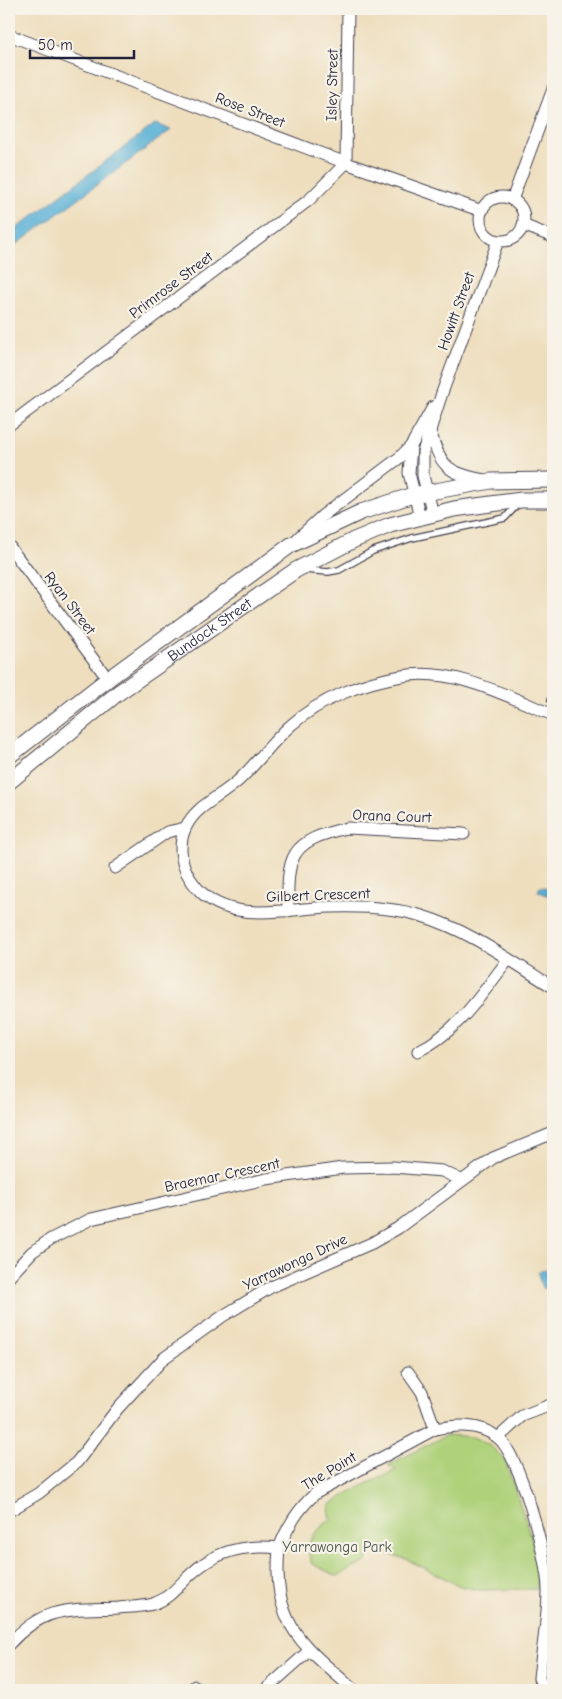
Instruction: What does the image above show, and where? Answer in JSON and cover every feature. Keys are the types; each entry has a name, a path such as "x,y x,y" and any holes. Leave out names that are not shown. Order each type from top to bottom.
{"main road":[{"name":"Bundock Street","path":"9,756 108,679 291,545 361,512 419,494 491,481 553,480"},
{"name":"Bundock Street","path":"9,782 118,693 296,570 354,540 390,525 426,515 477,505 521,500 553,500"}],"street":[{"name":"Isley Street","path":"346,162 348,9"},
{"name":"Rose Street","path":"9,35 346,162 482,210"},
{"path":"512,200 553,89"},
{"name":"Primrose Street","path":"9,426 309,200 346,162"},
{"path":"498,198 512,200 522,211 523,225 516,236 511,239 498,241 492,239 480,224 482,210 492,200 498,198"},
{"path":"523,225 553,236"},
{"name":"Howitt Street","path":"419,494 422,462 442,392 498,241"},
{"name":"Howitt Street","path":"291,545 322,516 399,458 411,446 442,392"},
{"path":"430,431 438,457 450,470 491,481"},
{"name":"Howitt Street","path":"411,446 409,461 426,515"},
{"name":"Ryan Street","path":"9,546 108,679"},
{"name":"Gilbert Crescent","path":"553,715 496,692 445,676 427,674 402,676 378,682 332,698 311,710 290,726 238,780 199,810 185,828 180,854 187,877 204,895 228,907 250,913 349,907 390,910 422,916 445,925 553,987"},
{"path":"115,868 167,832 185,828"},
{"name":"Orana Court","path":"288,911 287,875 296,850 328,832 347,828 464,834"},
{"path":"418,1050 438,1040 457,1024 508,960"},
{"name":"Yarrawonga Drive","path":"9,1511 39,1493 77,1462 118,1408 164,1358 223,1316 271,1287 372,1243 398,1228 460,1180 493,1158 553,1133"},
{"name":"Braemar Crescent","path":"9,1277 32,1252 51,1239 90,1219 266,1179 344,1168 393,1167 442,1170 460,1180"},
{"path":"408,1372 422,1392 435,1429"},
{"path":"544,1690 539,1678 550,1611 540,1542 514,1460 499,1437 522,1416 553,1404"},
{"name":"The Point","path":"278,1548 297,1512 316,1493 435,1429 456,1425 483,1429 499,1437"},
{"path":"9,1644 24,1628 40,1617 59,1610 151,1604 174,1592 192,1573 228,1551 255,1545 278,1548 276,1572 278,1592 283,1611 291,1627 309,1651 354,1690"},
{"path":"265,1690 309,1651"}],"lane":[{"path":"296,570 328,572 339,570 373,551 412,538 504,518 521,500"}],"green space":[{"name":"Yarrawonga Park","path":"447,1435 473,1437 491,1446 505,1460 536,1551 538,1589 479,1590 460,1586 406,1559 373,1549 366,1562 337,1576 312,1564 308,1549 309,1543 315,1533 331,1519 329,1515 330,1505 350,1492 396,1470 388,1465"}],"water":[{"path":"155,124 171,130 9,250 9,234"},
{"path":"540,887 553,888 553,898 538,891"},
{"path":"545,1269 553,1290 542,1288 538,1273"}]}
